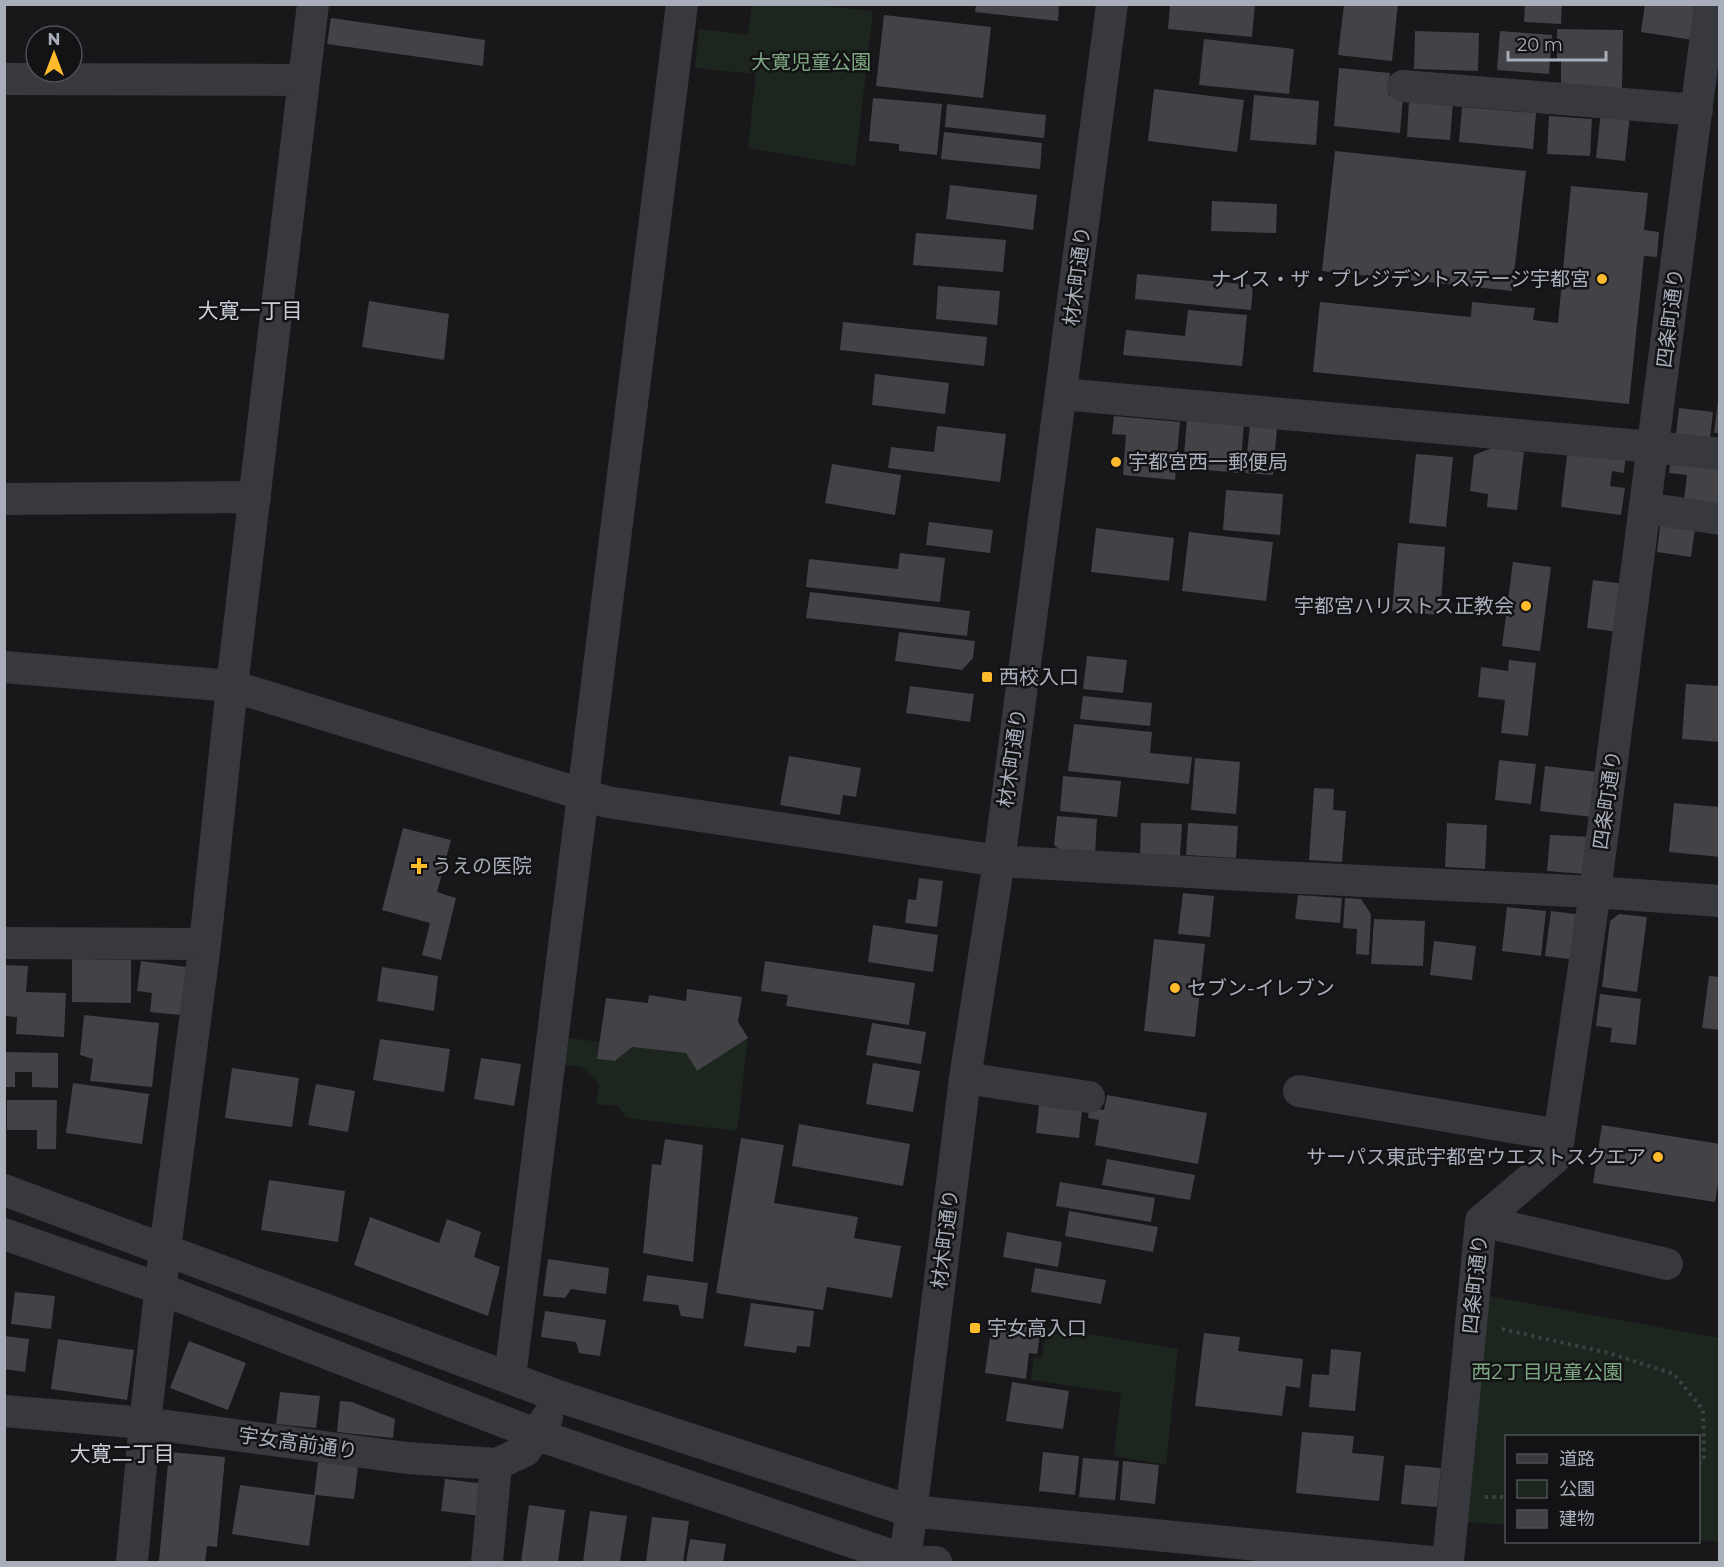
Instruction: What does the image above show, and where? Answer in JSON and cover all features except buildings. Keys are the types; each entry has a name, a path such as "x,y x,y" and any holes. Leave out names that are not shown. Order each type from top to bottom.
{"street":[{"path":"132,1563 165,1249 205,944 232,686 313,4"},
{"path":"510,1377 682,4"},
{"name":"材木町通り","path":"905,1561 965,1078 999,861 1112,4"},
{"name":"四条町通り","path":"1448,1563 1481,1221 1556,1157 1594,892 1710,4"},
{"path":"4,79 304,80"},
{"path":"1403,86 1697,110"},
{"path":"1061,394 1719,454"},
{"path":"4,499 255,497"},
{"path":"1645,508 1719,519"},
{"path":"4,667 232,686 607,802 999,861 1594,892 1719,901"},
{"path":"4,943 205,944"},
{"path":"965,1078 1089,1097"},
{"path":"1299,1091 1559,1135"},
{"path":"4,1190 558,1396 910,1511 1431,1563"},
{"path":"1481,1221 1667,1264"},
{"path":"4,1234 161,1289 537,1435 905,1561 936,1563"},
{"name":"宇女高前通り","path":"4,1411 146,1423 407,1458 496,1464 525,1451 537,1435 558,1396"},
{"path":"487,1563 496,1464"}],"path":[{"path":"1472,1323 1609,1353 1674,1374 1703,1410 1704,1459 1700,1462"}],"green space":[{"name":"大寛児童公園","path":"752,5 809,5 873,11 855,166 748,148 756,74 695,68 699,29 748,35"},
{"path":"569,1038 600,1042 597,1059 615,1061 632,1047 686,1053 697,1071 748,1038 737,1131 626,1118 618,1106 596,1104 599,1084 581,1066 564,1066"},
{"name":"西2丁目児童公園","path":"1489,1296 1719,1338 1719,1542 1700,1540 1700,1435 1505,1435 1505,1525 1468,1522"},
{"path":"1048,1327 1178,1349 1166,1465 1114,1456 1121,1393 1031,1380 1034,1357 1041,1359"}],"place":[{"name":"ナイス・ザ・プレジデントステージ宇都宮","path":"1602,279"},
{"name":"宇都宮西一郵便局","path":"1116,462"},
{"name":"宇都宮ハリストス正教会","path":"1526,606"},
{"name":"西校入口","path":"987,677"},
{"name":"うえの医院","path":"419,866"},
{"name":"セブン-イレブン","path":"1175,988"},
{"name":"サーパス東武宇都宮ウエストスクエア","path":"1658,1157"},
{"name":"宇女高入口","path":"975,1328"}],"district":[{"name":"大寛一丁目","path":"250,311"},
{"name":"大寛二丁目","path":"122,1454"}]}
